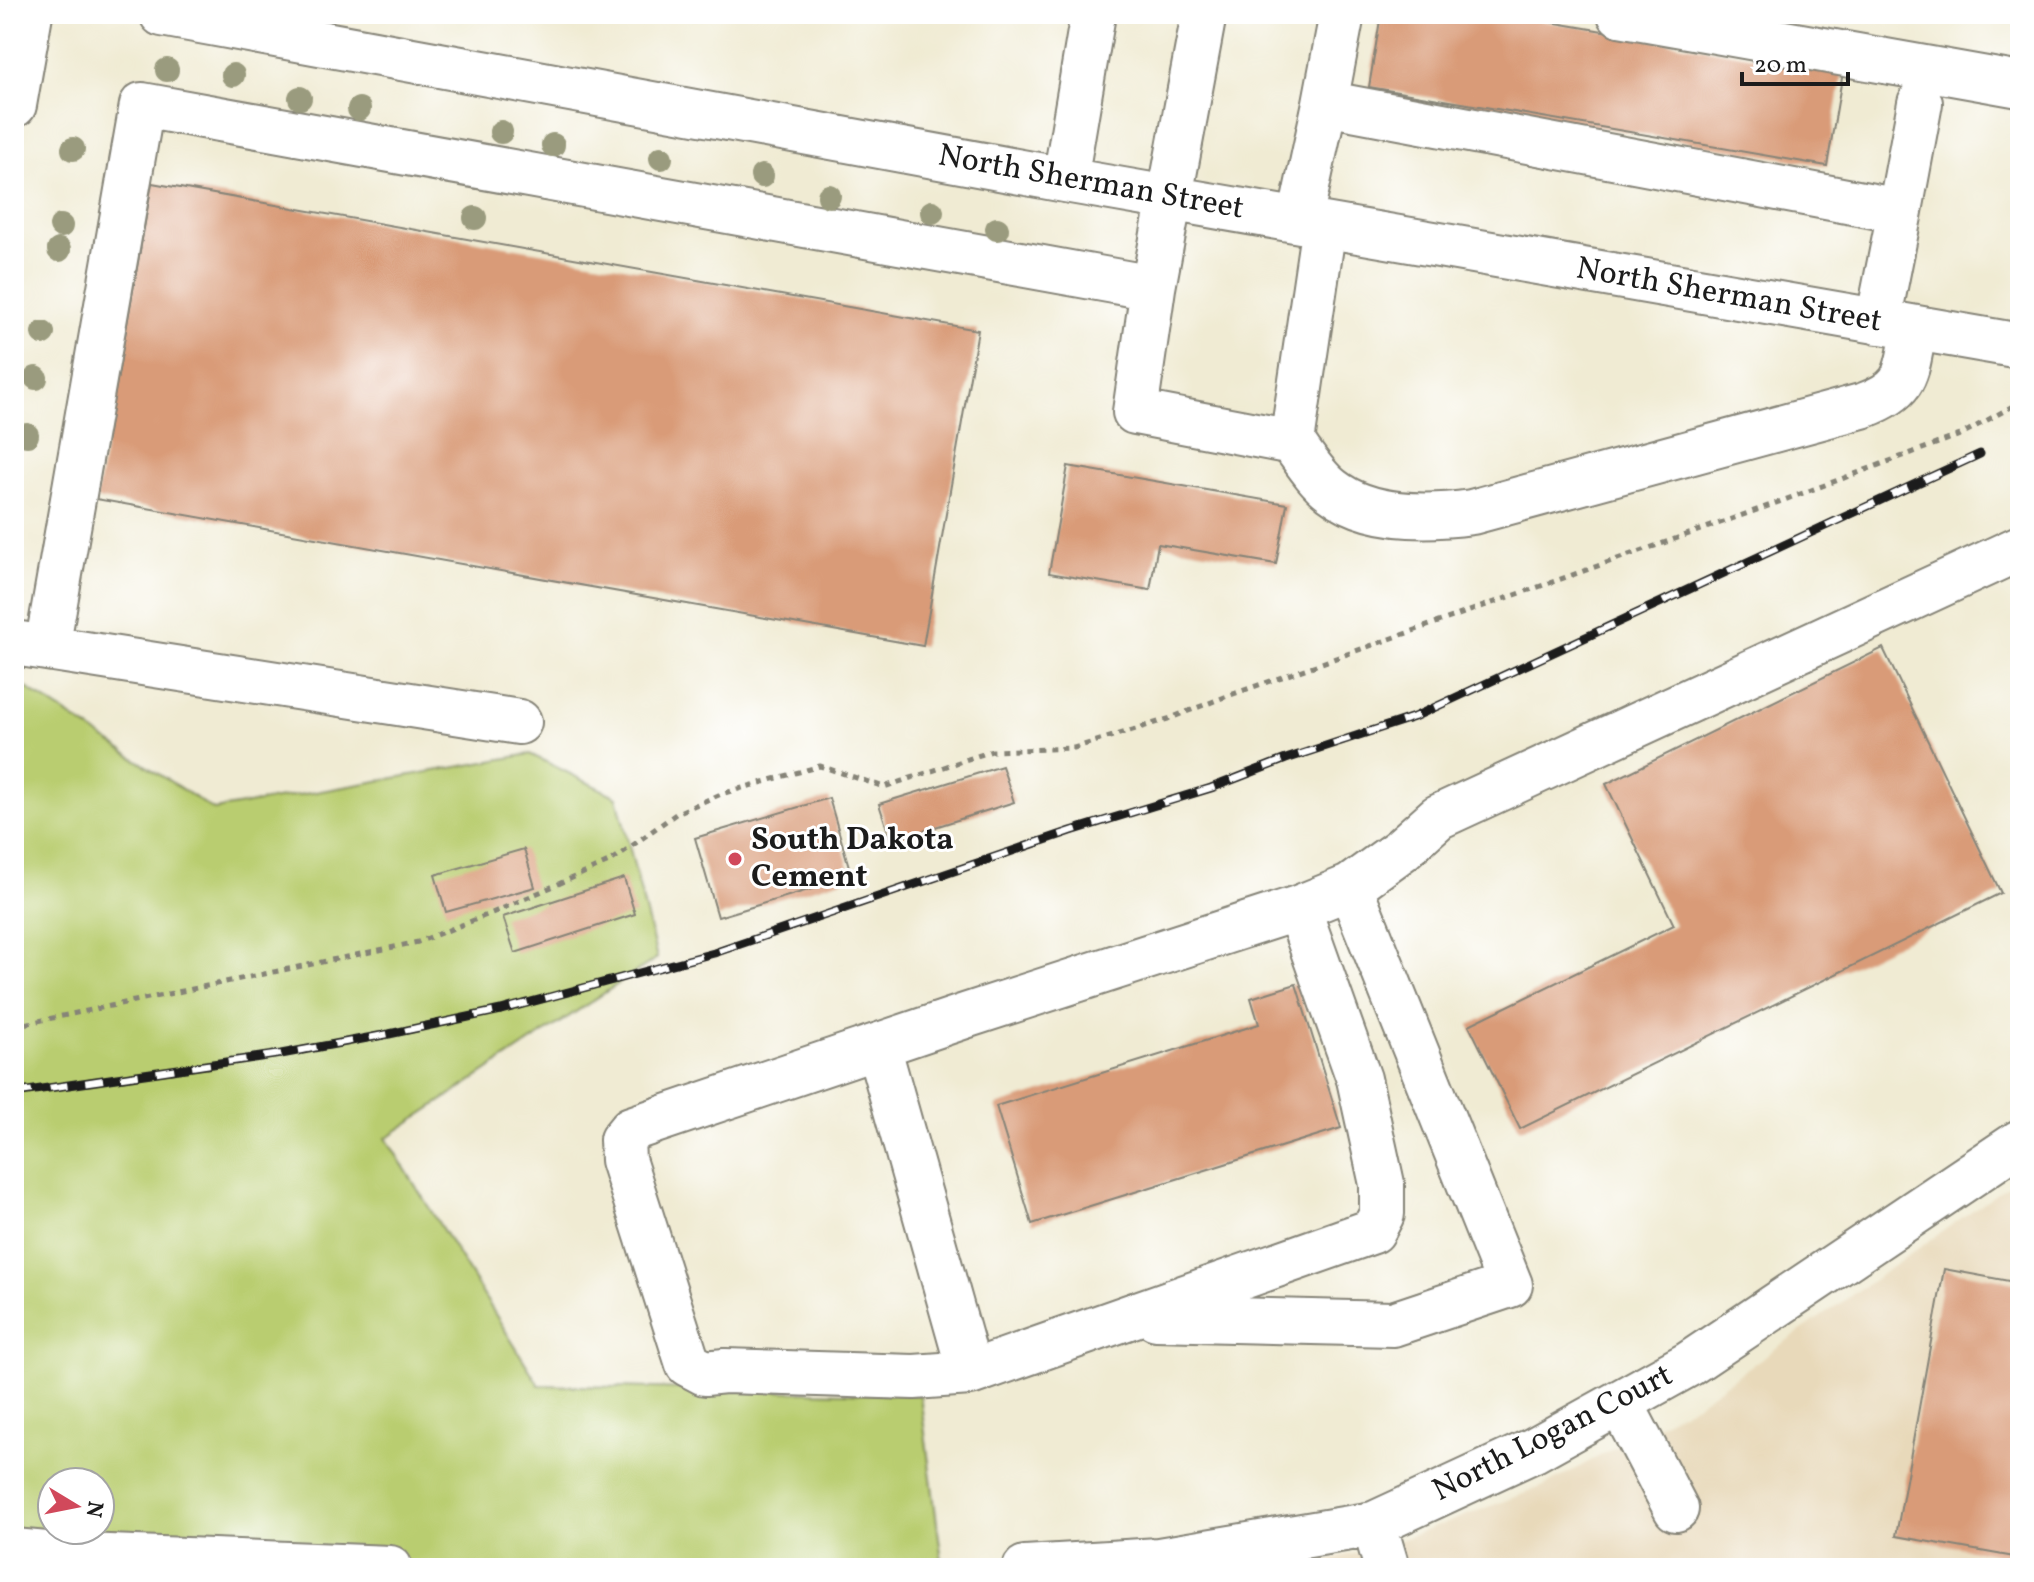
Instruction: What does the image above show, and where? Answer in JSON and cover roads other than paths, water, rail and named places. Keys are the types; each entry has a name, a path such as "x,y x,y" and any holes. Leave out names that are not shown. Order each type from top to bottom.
{"street":[{"path":"14,105 30,14"},
{"name":"North Sherman Street","path":"162,14 1065,180 2020,346"},
{"path":"1065,180 1093,14"},
{"path":"1204,14 1153,288 1135,412 1292,442"},
{"path":"1342,14 1325,103 1292,442 1332,491 1382,511 1416,516 1472,512 1886,397 1903,382 1896,325 1900,211 1920,103"},
{"path":"1620,14 2020,85"},
{"path":"1325,103 1900,211"},
{"path":"519,722 31,645 142,105 1153,288"},
{"path":"1298,908 1359,1079 1382,1184 1382,1214 1373,1231 970,1373 914,1377 705,1373 688,1364 623,1160 622,1140 631,1129 1298,908 1350,887 1401,850 1438,817 2020,548"},
{"path":"1129,1317 1393,1324 1510,1285 1350,887"},
{"path":"878,1046 970,1373"},
{"name":"North Logan Court","path":"1025,1568 1159,1560 1374,1524 1534,1450 1689,1364 2020,1142"},
{"path":"1620,1402 1676,1509"},
{"path":"1374,1524 1387,1568"},
{"path":"14,1551 390,1568"}],"railway":[{"path":"14,1093 281,1054 389,1034 501,1010 714,953 1071,831 1211,788 1286,759 1414,717 1980,454"}],"place":[{"name":"South Dakota Cement","path":"735,859"}]}
